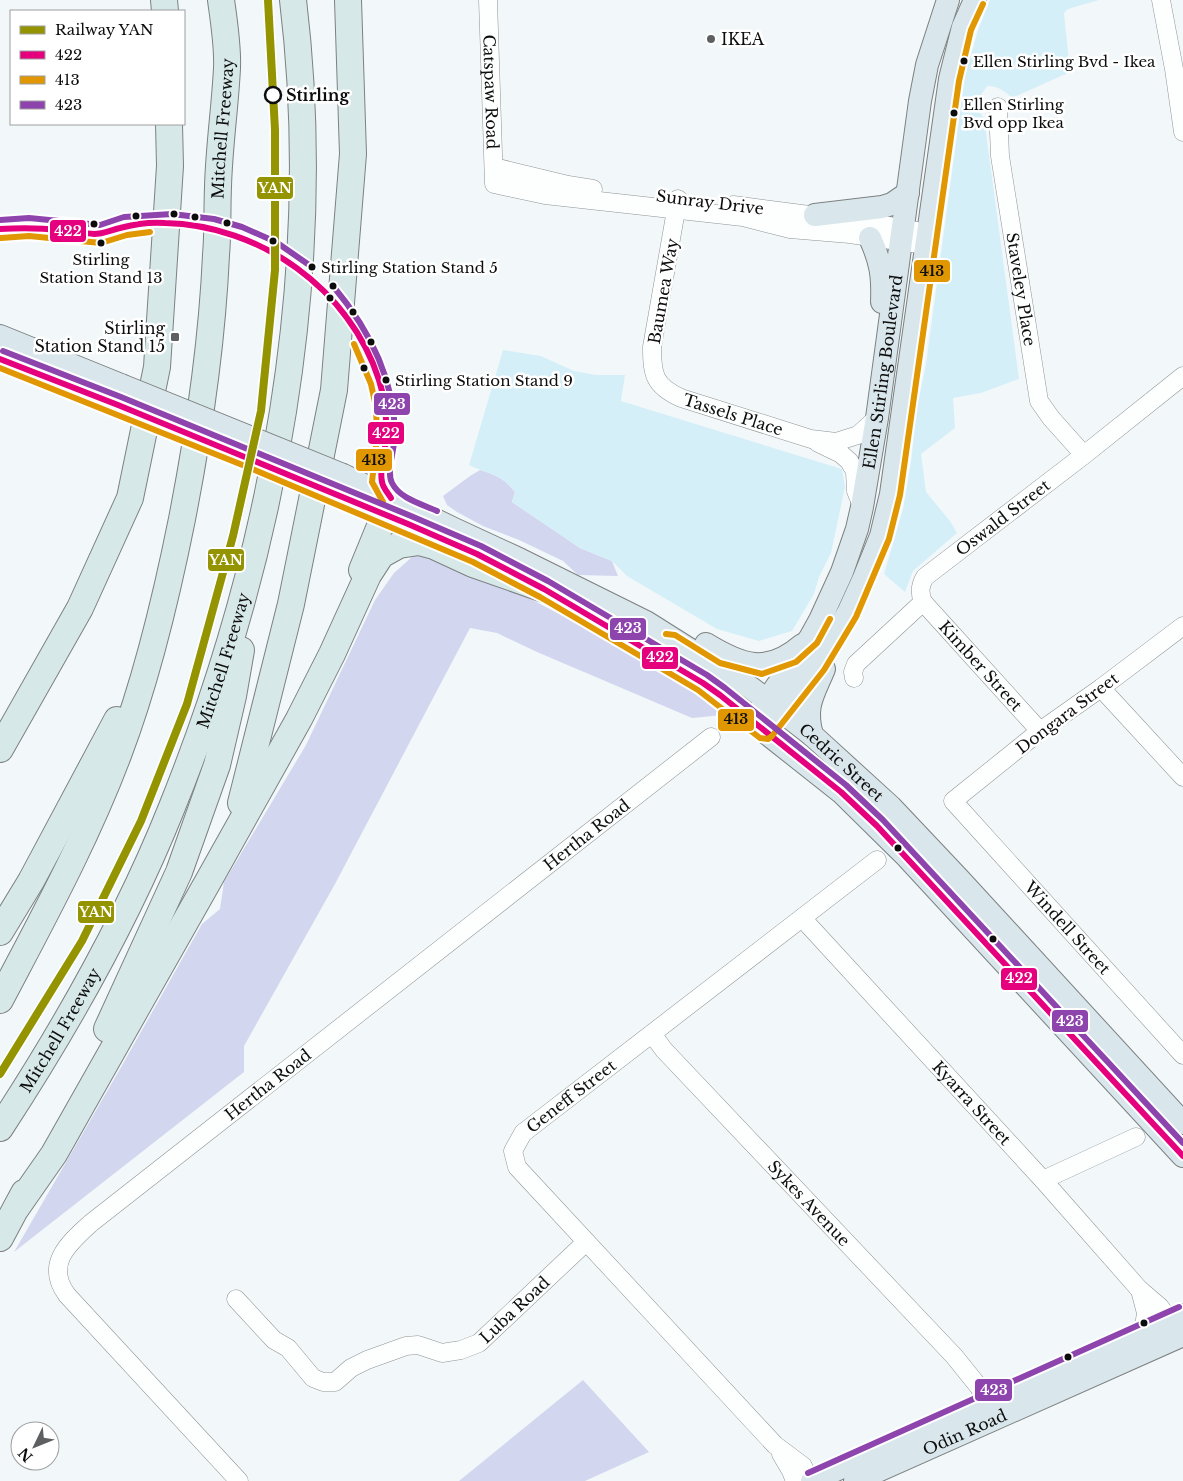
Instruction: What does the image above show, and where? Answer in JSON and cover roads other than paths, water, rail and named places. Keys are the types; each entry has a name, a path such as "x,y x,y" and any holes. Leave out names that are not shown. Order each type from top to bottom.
{"highway":[{"name":"Mitchell Freeway","path":"0,1000 58,891 102,795 134,712 150,659 172,572 191,470 206,373 217,254 218,185 227,64 221,0"},
{"name":"Mitchell Freeway","path":"0,1128 43,1062 116,929 168,818 197,744 255,550 290,364 300,273 304,148 294,0"},
{"path":"210,878 239,812 291,604 334,390 353,154 348,0"},
{"path":"0,749 80,608 130,498 157,367 170,166 169,125"},
{"path":"353,607 382,503"},
{"path":"17,1207 54,1154 299,719 368,575 381,555 400,545 419,542 434,546 473,564 544,589"},
{"path":"0,1238 116,1011 179,872 216,765 233,696 255,550"},
{"path":"0,932 36,872 150,659"}],"main road":[{"name":"Ellen Stirling Boulevard","path":"759,726 774,706 842,572 851,548 862,507 903,235 916,128 927,65 948,0"},
{"name":"Ellen Stirling Boulevard","path":"774,706 817,665 848,612 864,578 880,536 891,494 950,79 963,27 975,0"},
{"path":"815,215 882,207 892,204 908,193"},
{"path":"870,238 877,254 883,279 881,304 889,330"},
{"name":"Cedric Street","path":"0,336 119,395"},
{"name":"Cedric Street","path":"0,359 119,395 346,483 544,589 703,683 841,792 876,826 1183,1156"},
{"name":"Cedric Street","path":"382,503 646,622 717,666 812,735 898,814 1183,1123"},
{"path":"812,735 808,720 809,704 848,612"},
{"path":"646,622 678,626 724,655 761,665 790,655 810,638"},
{"name":"Odin Road","path":"855,1481 985,1415 1178,1327"},
{"name":"Odin Road","path":"811,1481 890,1445 985,1415"}],"street":[{"name":"Catspaw Road","path":"488,0 494,176"},
{"path":"1160,0 1178,69 1183,132"},
{"name":"Staveley Place","path":"998,107 1000,156 1039,401 1051,418 1084,455"},
{"name":"Sunray Drive","path":"494,176 568,185 677,204 743,217 790,229 850,234 870,238 903,235"},
{"name":"Sunray Drive","path":"677,204 815,215 927,239"},
{"name":"Baumea Way","path":"659,383 652,368 652,346 677,204"},
{"name":"Oswald Street","path":"923,602 920,587 925,577 1183,376"},
{"name":"Tassels Place","path":"659,383 670,393 681,398 811,439 841,454 849,461 855,471 856,491 862,507"},
{"name":"Tassels Place","path":"811,439 836,442 858,435 876,418"},
{"path":"854,678 853,672 856,664 923,602"},
{"name":"Kimber Street","path":"923,602 1040,731"},
{"name":"Dongara Street","path":"953,801 1040,731 1183,626"},
{"path":"1101,688 1183,777"},
{"name":"Hertha Road","path":"239,1481 67,1295 62,1286 58,1271 63,1251 92,1223 711,737"},
{"name":"Windell Street","path":"953,801 1183,1055"},
{"name":"Geneff Street","path":"811,1481 802,1466 775,1445 517,1167 512,1151 523,1133 877,860"},
{"name":"Kyarra Street","path":"802,918 1043,1180 1140,1289 1178,1327"},
{"name":"Sykes Avenue","path":"652,1034 664,1050 954,1356 967,1372 969,1391 985,1415"},
{"path":"1043,1180 1136,1137"},
{"name":"Luba Road","path":"236,1299 274,1340 288,1348 313,1378 323,1382 335,1382 352,1368 367,1360 397,1349 418,1346 442,1353 462,1350 478,1342 586,1242"},
{"name":"Kyarra Street","path":"1140,1289 1146,1313 1146,1342"},
{"name":"Geneff Street","path":"775,1445 795,1481"}],"rail line":[{"name":"YAN","path":"0,1074 82,941 141,821 187,704 233,536 261,411 275,270 275,130 268,0"}],"place":[{"name":"IKEA","path":"711,39"},
{"name":"Ellen Stirling Bvd - Ikea","path":"964,61"},
{"name":"Stirling","path":"273,95"},
{"name":"Ellen Stirling Bvd opp Ikea","path":"954,113"},
{"name":"Stirling Station Stand 13","path":"101,243"},
{"name":"Stirling Station Stand 5","path":"312,267"},
{"name":"Stirling Station Stand 15","path":"175,337"},
{"name":"Stirling Station Stand 9","path":"386,380"}]}
